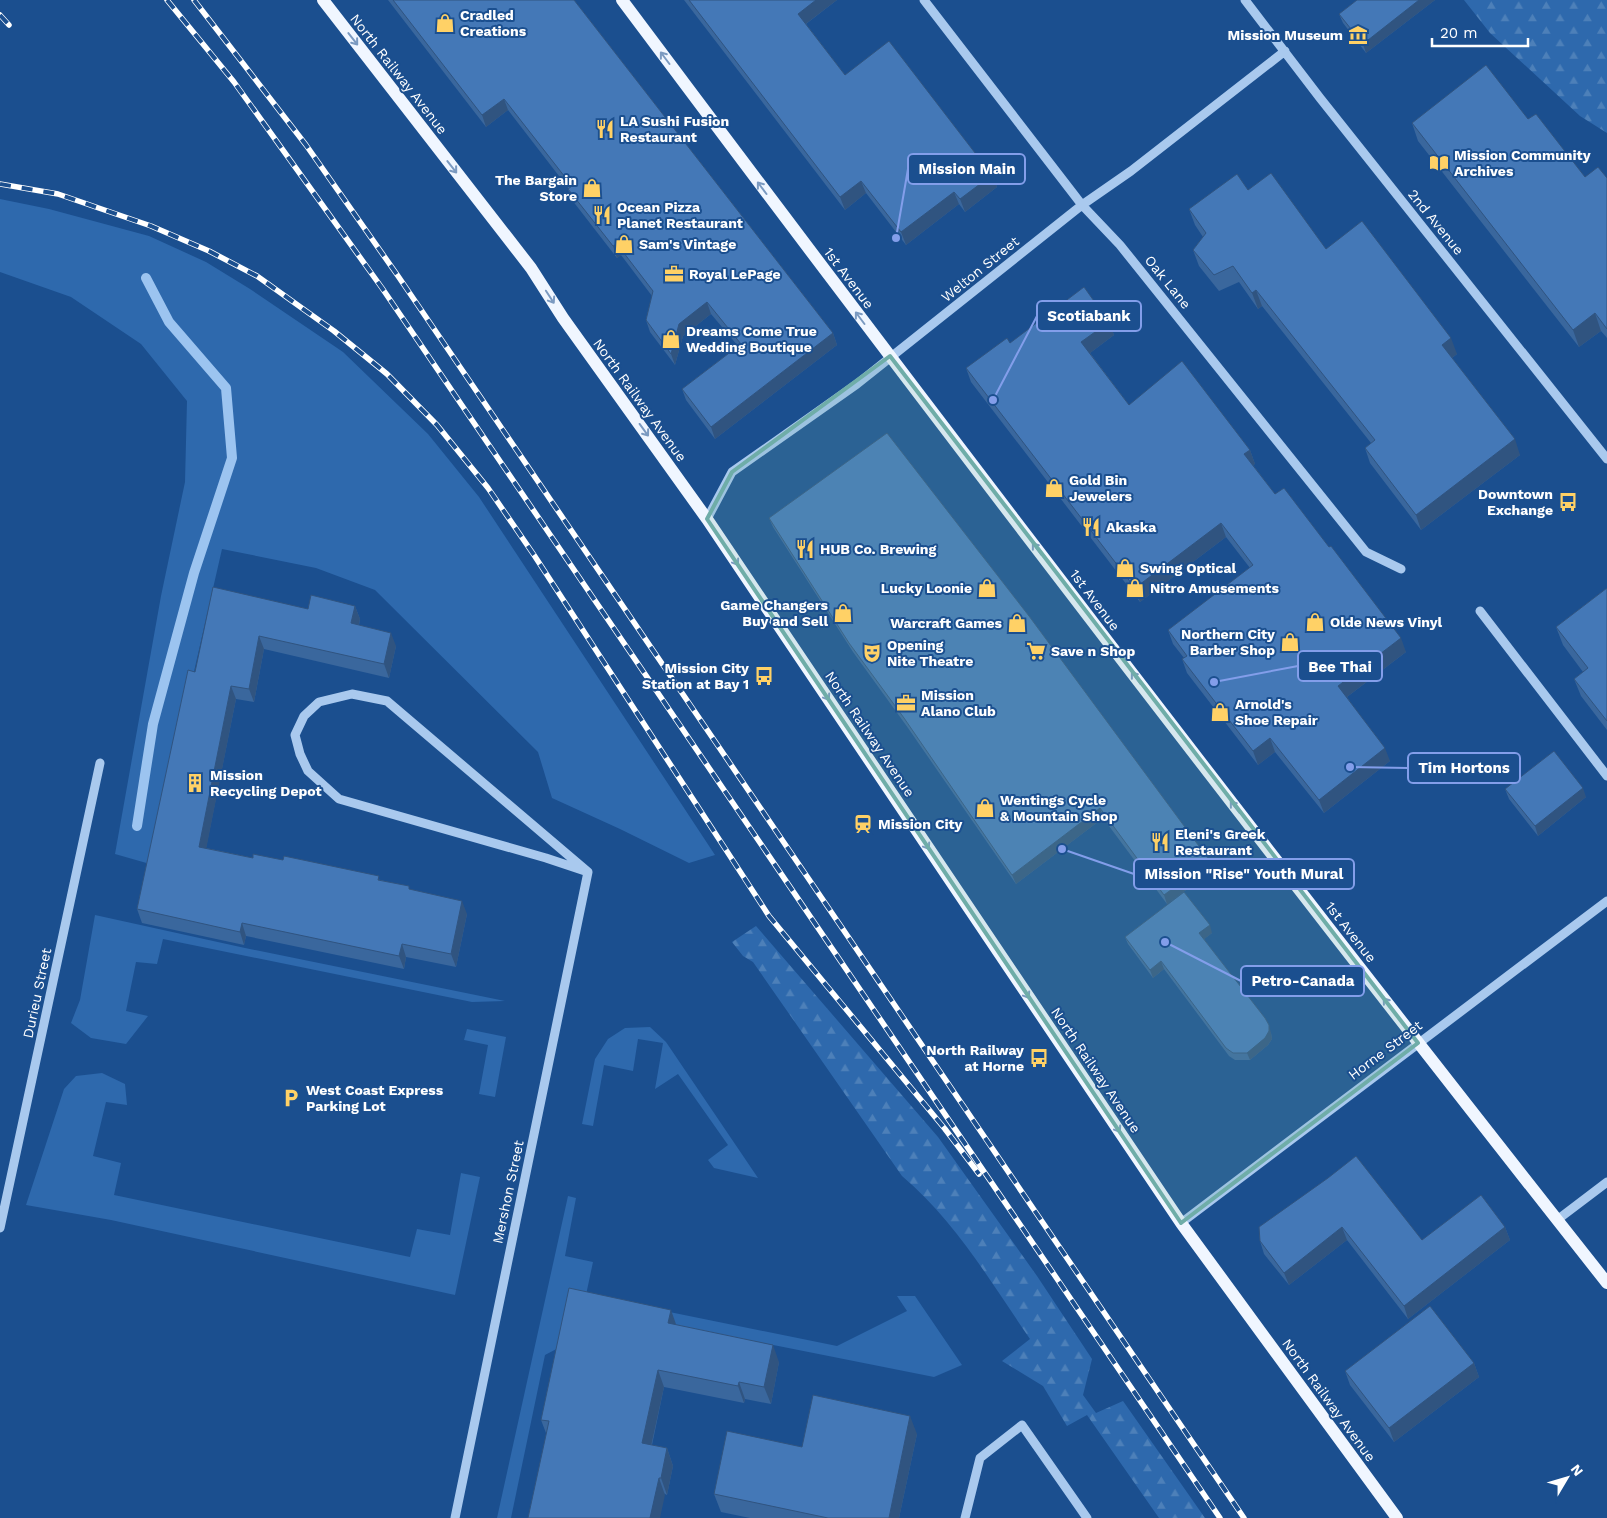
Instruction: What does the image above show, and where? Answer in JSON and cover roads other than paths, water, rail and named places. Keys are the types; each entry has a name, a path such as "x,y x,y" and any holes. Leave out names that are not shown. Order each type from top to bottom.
{"main road":[{"name":"North Railway Avenue","path":"323,0 531,268 563,318 707,519 1181,1223 1397,1518"},
{"name":"1st Avenue","path":"622,0 1159,709 1607,1283"}],"street":[{"name":"Oak Lane","path":"924,0 1082,204 1120,245 1366,552 1401,568"},
{"name":"2nd Avenue","path":"1245,0 1320,98 1607,459"},
{"name":"Welton Street","path":"707,519 732,472 857,384 1082,204 1131,171 1285,50"},
{"path":"1480,611 1607,776"},
{"path":"352,694 387,701 588,872 546,858 339,800 308,771 300,754 296,735 304,716 319,702 352,694"},
{"name":"Durieu Street","path":"0,1228 100,763"},
{"name":"Mershon Street","path":"456,1518 530,1150 554,1046 588,872"},
{"name":"Horne Street","path":"1181,1223 1607,901"},
{"path":"1557,1220 1607,1182"},
{"path":"965,1518 980,1458 1022,1425 1087,1518"}],"waterway":[{"path":"137,826 153,724 194,573 232,458 226,388 169,322 146,278"}],"railway":[{"path":"167,0 234,82 382,288 1220,1518"},
{"path":"194,0 306,145 398,276 1244,1518"},
{"path":"0,15 9,25"},
{"path":"0,184 58,194 151,226 209,251 257,276 334,331 387,374 437,425 488,488 534,555 769,916 945,1129 979,1174"}],"place":[{"name":"Cradled Creations","path":"445,23"},
{"name":"Mission Museum","path":"1358,35"},
{"name":"LA Sushi Fusion Restaurant","path":"605,129"},
{"name":"Mission Community Archives","path":"1439,163"},
{"name":"The Bargain Store","path":"592,188"},
{"name":"Ocean Pizza Planet Restaurant","path":"602,215"},
{"name":"Mission Main","path":"896,238"},
{"name":"Sam's Vintage","path":"624,244"},
{"name":"Royal LePage","path":"674,274"},
{"name":"Dreams Come True Wedding Boutique","path":"671,339"},
{"name":"Scotiabank","path":"993,400"},
{"name":"Gold Bin Jewelers","path":"1054,488"},
{"name":"Downtown Exchange","path":"1568,502"},
{"name":"Akaska","path":"1091,527"},
{"name":"HUB Co. Brewing","path":"805,549"},
{"name":"Swing Optical","path":"1125,568"},
{"name":"Lucky Loonie","path":"987,588"},
{"name":"Nitro Amusements","path":"1135,588"},
{"name":"Game Changers Buy and Sell","path":"843,613"},
{"name":"Olde News Vinyl","path":"1315,622"},
{"name":"Warcraft Games","path":"1017,623"},
{"name":"Northern City Barber Shop","path":"1290,642"},
{"name":"Save n Shop","path":"1036,651"},
{"name":"Opening Nite Theatre","path":"872,653"},
{"name":"Mission City Station at Bay 1","path":"764,676"},
{"name":"Bee Thai","path":"1214,682"},
{"name":"Mission Alano Club","path":"906,703"},
{"name":"Arnold's Shoe Repair","path":"1220,712"},
{"name":"Tim Hortons","path":"1350,767"},
{"name":"Mission Recycling Depot","path":"195,783"},
{"name":"Wentings Cycle & Mountain Shop","path":"985,808"},
{"name":"Mission City","path":"863,824"},
{"name":"Eleni's Greek Restaurant","path":"1160,842"},
{"name":"Mission \"Rise\" Youth Mural","path":"1062,849"},
{"name":"Petro-Canada","path":"1165,942"},
{"name":"North Railway at Horne","path":"1039,1058"},
{"name":"West Coast Express Parking Lot","path":"291,1098"}]}
